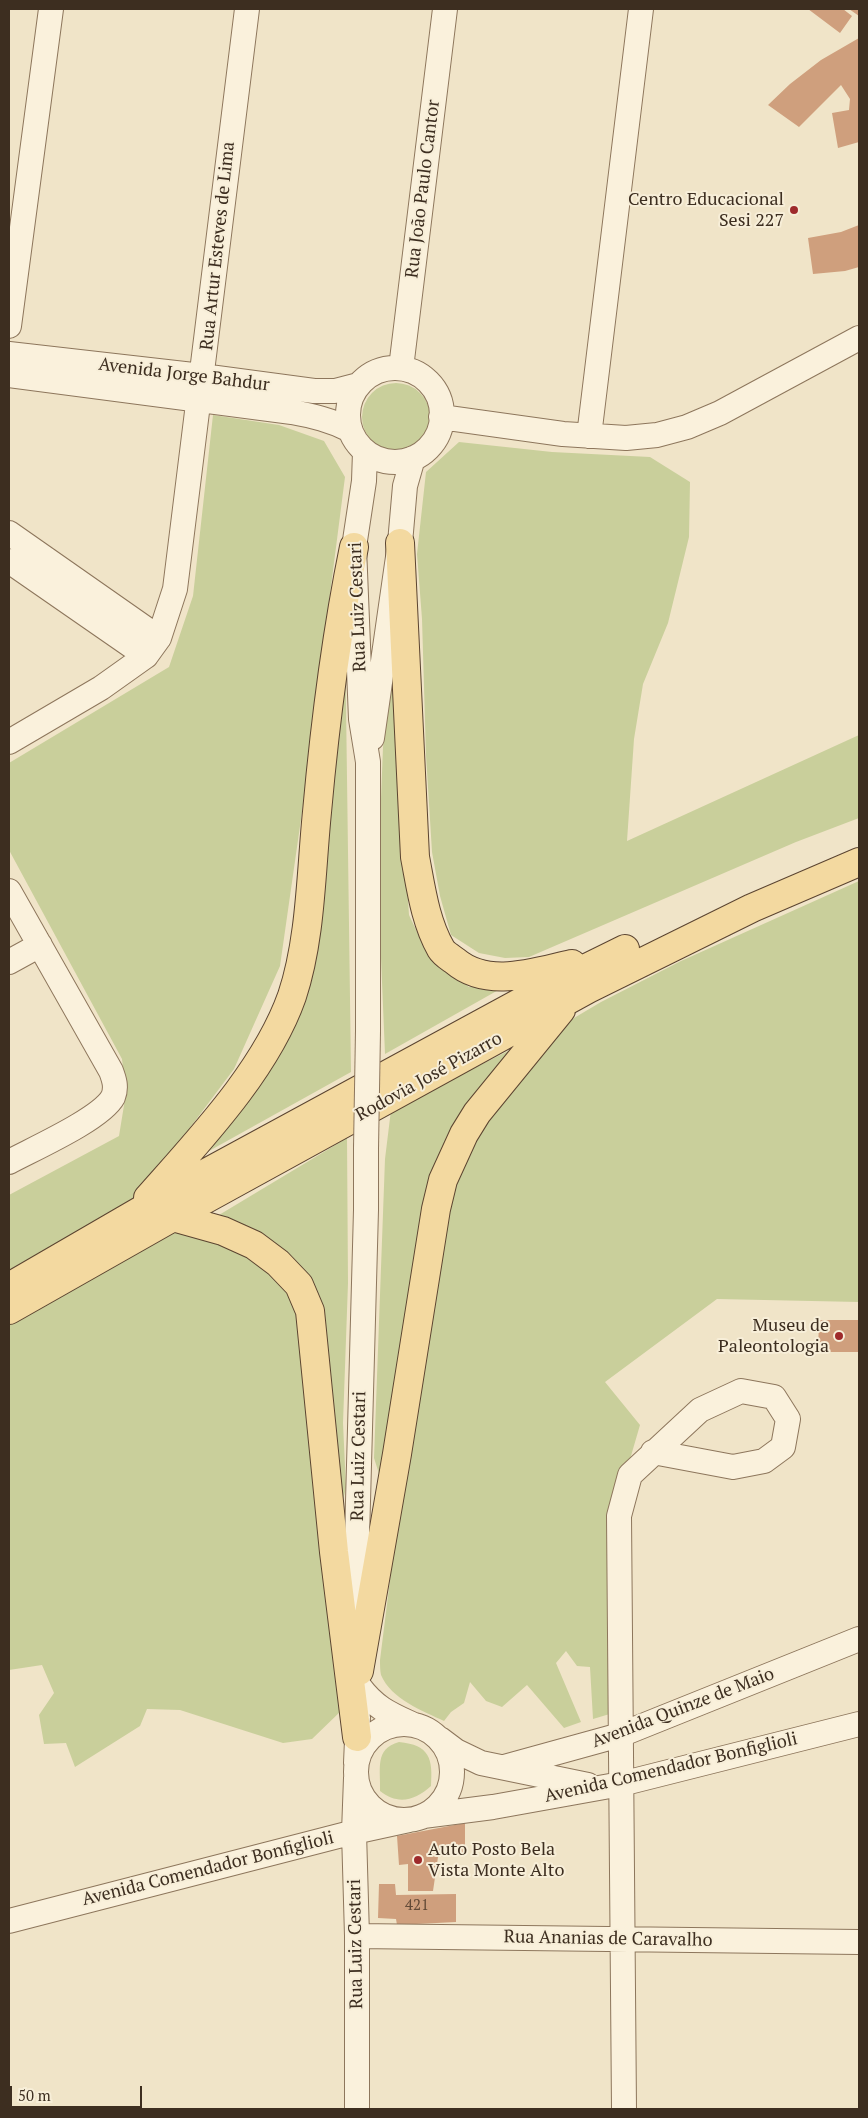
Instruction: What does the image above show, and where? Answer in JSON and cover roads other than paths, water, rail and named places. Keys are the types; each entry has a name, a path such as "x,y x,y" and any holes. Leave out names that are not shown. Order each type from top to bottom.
{"main road":[{"path":"400,543 415,858 425,909 442,950 458,964 476,974 490,976 541,972 613,955"},
{"path":"135,1213 237,1092 260,1059 279,1025 292,995 302,954 326,715 342,604 354,547"},
{"name":"Rodovia José Pizarro","path":"9,1286 135,1213 540,992 738,895 859,845"},
{"name":"Rodovia José Pizarro","path":"9,1310 569,1000 655,955 752,908 859,862"},
{"path":"359,1678 398,1454 436,1210 443,1180 464,1134 477,1113 569,1000"},
{"path":"174,1217 223,1231 254,1245 278,1263 299,1285 310,1311 356,1759"}],"street":[{"path":"9,326 51,9"},
{"name":"Rua Artur Esteves de Lima","path":"152,647 175,589 201,387 223,190 247,9"},
{"name":"Rua João Paulo Cantor","path":"401,368 445,9"},
{"path":"589,436 641,9"},
{"path":"441,417 563,434 626,438 657,435 687,428 720,413 859,338"},
{"name":"Avenida Jorge Bahdur","path":"9,354 201,387 321,417 350,430"},
{"path":"401,368 419,375 433,388 439,399 440,426 435,440 425,451 413,458 401,461 388,461 376,458 365,452 356,442 350,430 347,414 350,399 358,385 370,374 385,369 401,368"},
{"name":"Avenida Jorge Bahdur","path":"9,375 201,387 314,391 335,391 358,385"},
{"name":"Rua Luiz Cestari","path":"357,2109 357,1936 354,1832 359,1678 356,1564 366,1210 368,762 361,719 354,547 364,481 365,452"},
{"name":"Rua Luiz Cestari","path":"368,762 376,718 400,543 405,486 413,458"},
{"path":"9,533 152,647"},
{"path":"9,561 152,647"},
{"path":"9,742 125,673 152,647"},
{"path":"9,891 111,1070 115,1087 109,1102 91,1118 9,1162"},
{"path":"9,962 40,944"},
{"path":"624,2109 622,1939 611,1786 620,1735 619,1516 630,1475 654,1452 700,1410 741,1391 774,1397 788,1419 783,1446 764,1461 733,1467 654,1452"},
{"name":"Avenida Quinze de Maio","path":"504,1767 620,1735 859,1639"},
{"path":"359,1678 370,1700 384,1711 426,1731 456,1751 481,1763 611,1786"},
{"path":"407,1724 426,1731 449,1755 452,1769 451,1784 445,1797 436,1809 416,1818 394,1819 380,1814 368,1804 360,1792 356,1759 369,1739 380,1730 393,1725 407,1724"},
{"name":"Avenida Comendador Bonfiglioli","path":"9,1921 354,1832 416,1818 493,1807 611,1786 859,1724"},
{"name":"Rua Ananias de Caravalho","path":"357,1936 859,1942"}],"place":[{"name":"Centro Educacional Sesi 227","path":"794,210"},
{"name":"Museu de Paleontologia","path":"839,1336"},
{"name":"Auto Posto Bela Vista Monte Alto","path":"418,1860"}]}
